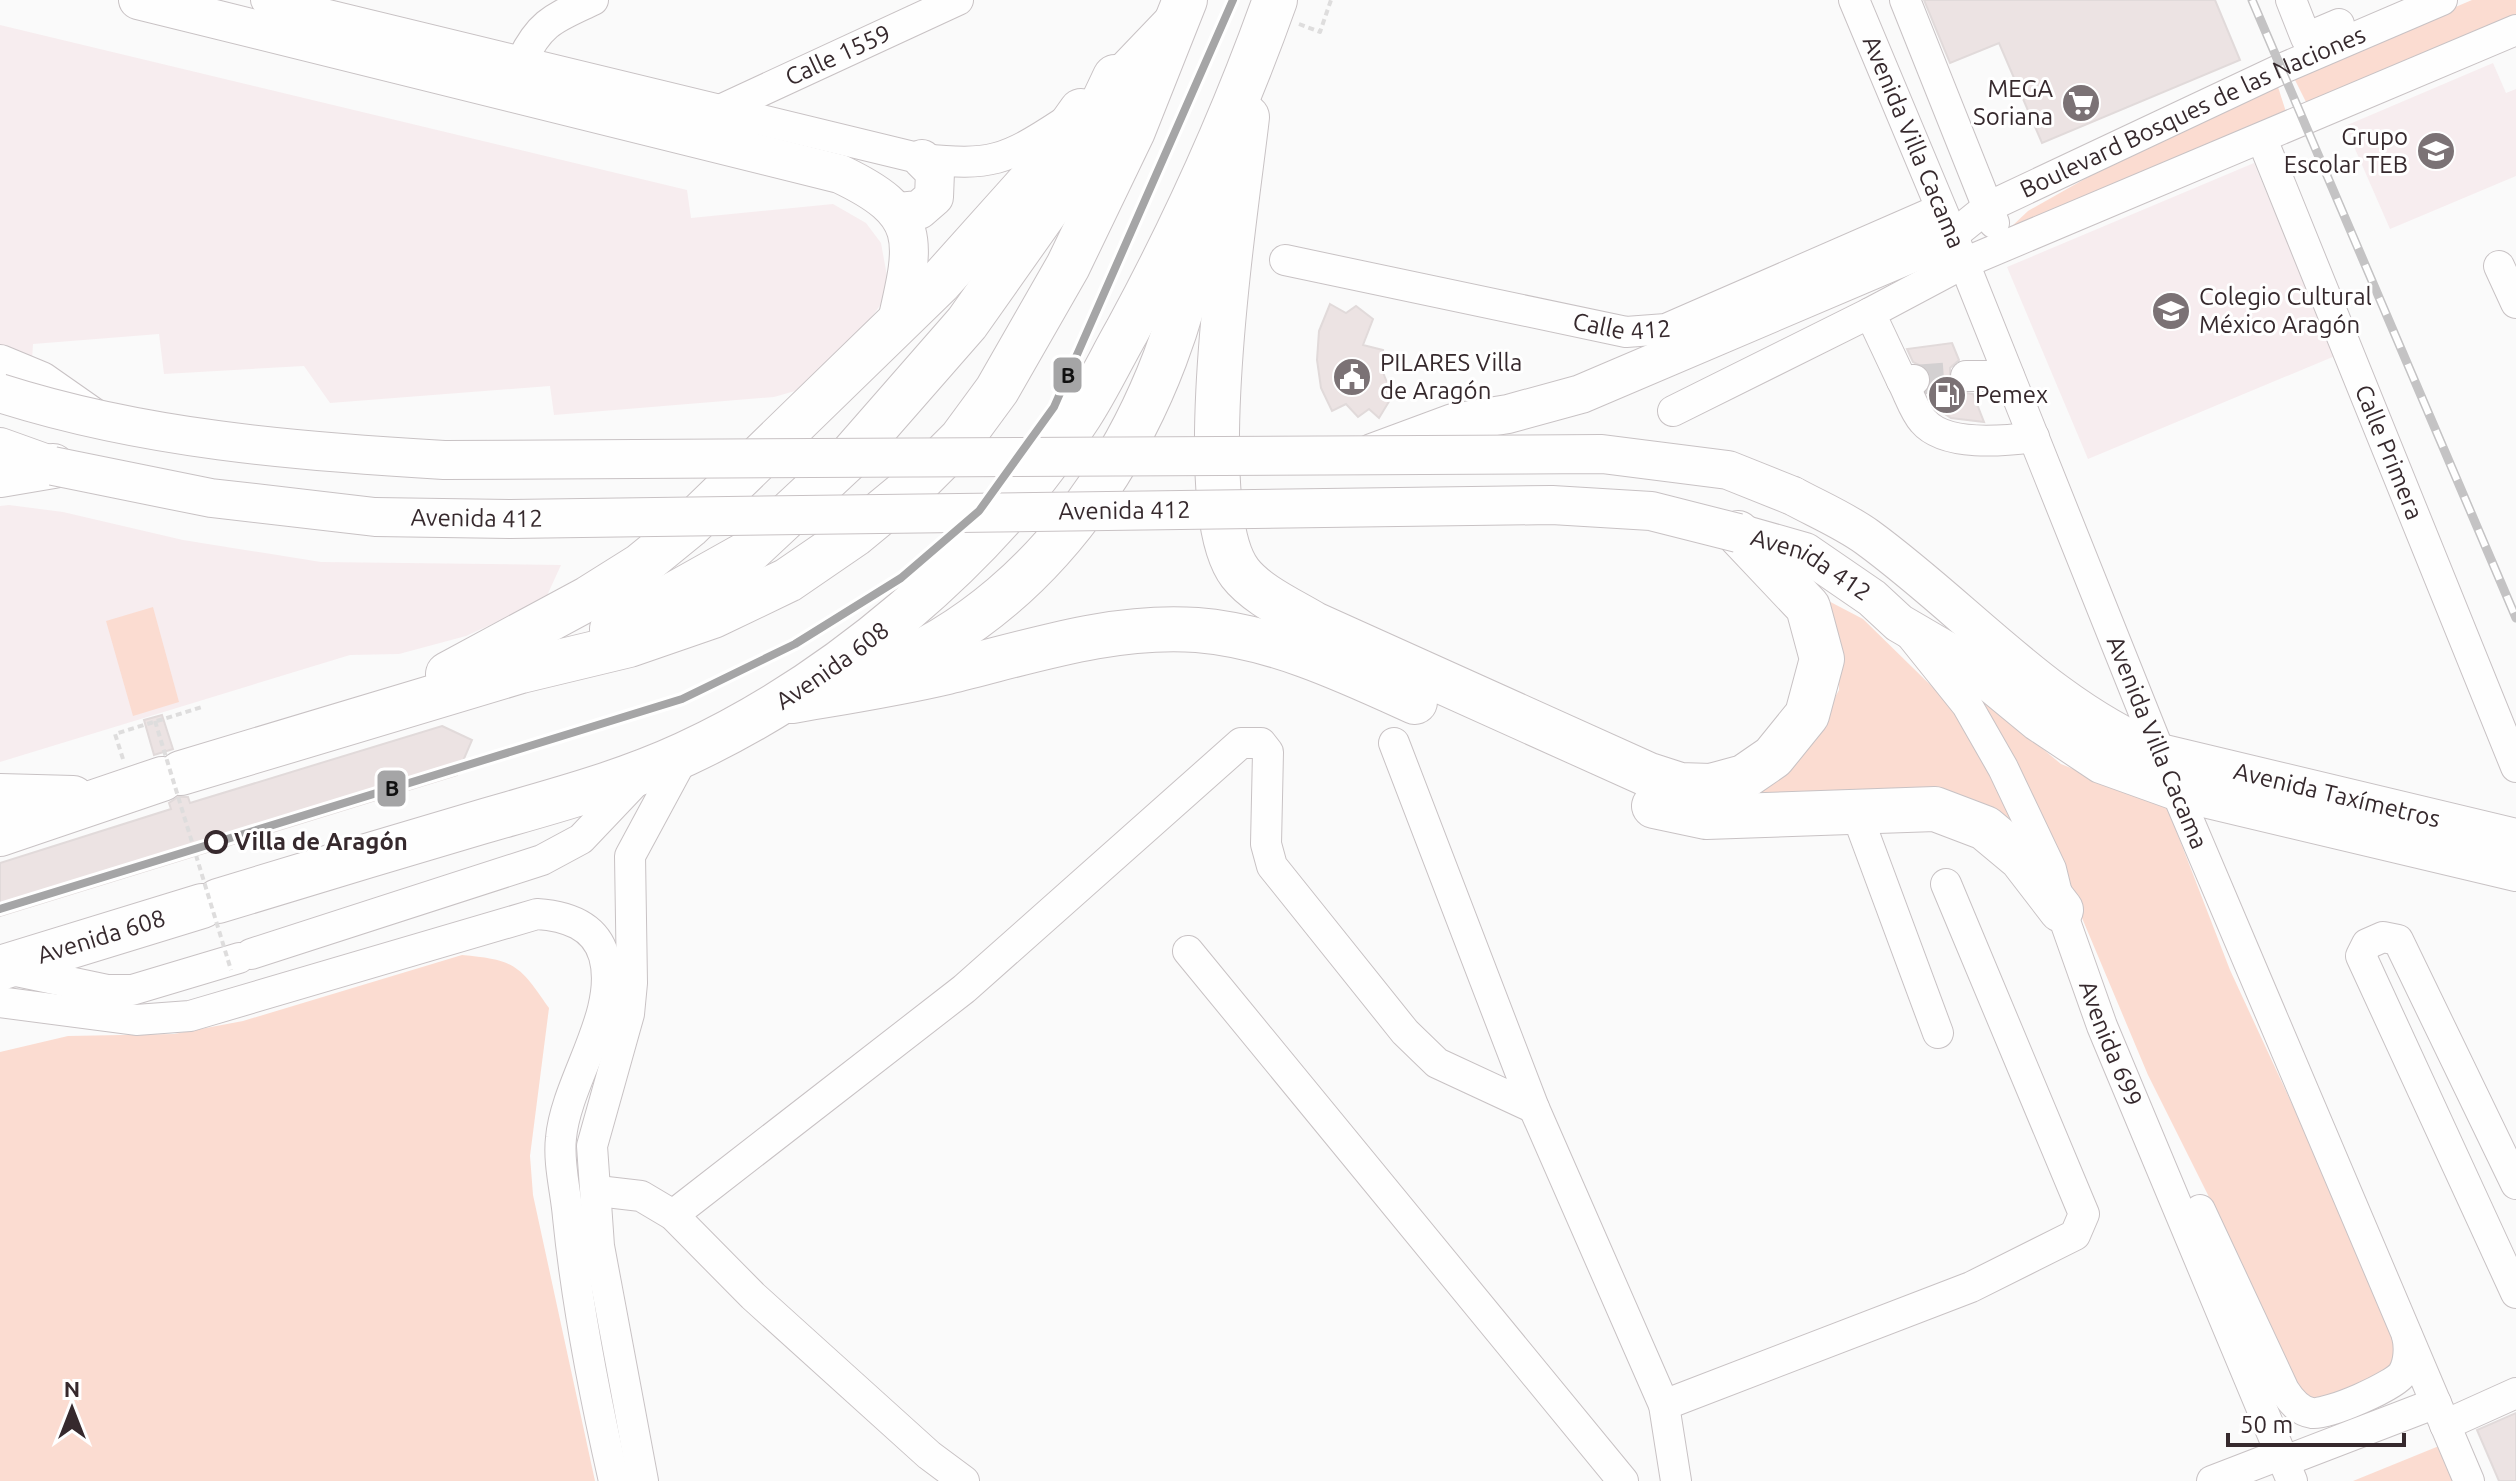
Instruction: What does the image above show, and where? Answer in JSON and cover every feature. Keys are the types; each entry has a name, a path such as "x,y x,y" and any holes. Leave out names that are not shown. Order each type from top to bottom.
{"highway":[{"path":"778,704 842,685 916,654 966,624 1010,587 1061,536 1100,486 1143,415 1176,329 1196,252 1214,157 1254,63 1275,0"},
{"path":"0,834 171,776 521,671 629,645 713,616 788,580 855,534 918,482 961,439 997,390 1068,266 1133,131 1184,3"},
{"path":"1254,63 1218,388 1217,466 1226,544 1240,573 1265,594 1328,631 1649,775 1680,785 1711,786 1744,777 1773,757 1807,715 1822,659 1808,607 1738,533"},
{"path":"521,671 613,628 746,554 849,458 967,323 1055,200 1115,77"},
{"path":"372,716 589,598 640,566 689,526 939,283 1034,177 1081,111"},
{"name":"Avenida 608","path":"0,968 606,785 666,762 778,704 885,627 964,557 1027,486 1080,415 1146,295 1214,157"},
{"path":"0,475 53,466"},
{"path":"778,704 944,673 1087,636 1198,630 1279,647 1390,690 1651,806 1706,817 1935,809 1985,828 2021,858 2061,910"},
{"path":"0,796 99,799"}],"main road":[{"path":"138,0 840,174 873,190 899,212 908,239 910,265 897,321"},
{"path":"899,212 919,210 934,197 935,172 922,159"},
{"path":"1372,453 1453,423 1508,414 1581,394 1953,236"},
{"path":"0,364 41,381 97,420"},
{"name":"Avenida 412","path":"0,393 97,420 213,440 309,452 444,460 1602,454 1728,470 1793,496 1865,536 2071,706 2117,735 2160,753"},
{"name":"Avenida 412","path":"0,447 53,466 211,498 375,517 510,519 1552,505 1651,511 1805,552 1872,598 1899,623 1964,661 2038,722 2101,764 2179,792"},
{"name":"Avenida Taxímetros","path":"2160,753 2516,838"},
{"name":"Avenida Taxímetros","path":"2179,792 2516,872"}],"street":[{"path":"266,0 299,4 922,159 989,162 1029,146 1081,111 1184,3"},
{"path":"522,60 535,33 546,22 593,0"},
{"name":"Calle 1559","path":"720,110 958,0"},
{"name":"Avenida Villa Cacama","path":"1854,0 1953,236 2160,753 2405,1323 2469,1481"},
{"path":"1905,0 2004,247"},
{"path":"2291,0 2306,38 2396,0"},
{"name":"Boulevard Bosques de las Naciones","path":"1953,236 1988,207 2281,69 2442,0"},
{"name":"Boulevard Bosques de las Naciones","path":"1953,236 2004,247 2516,30"},
{"name":"Calle Primera","path":"2262,139 2516,767"},
{"path":"1673,411 1870,313 1953,236"},
{"name":"Calle 412","path":"1285,260 1626,332 1646,333 1953,236"},
{"path":"2499,266 2516,303"},
{"path":"1870,313 1908,381 1924,422 1941,432 1980,442 2034,437"},
{"path":"1966,376 2009,376"},
{"name":"Avenida 699","path":"1899,623 1967,705 2003,768 2051,869 2061,910 2130,1092 2286,1465"},
{"path":"673,1215 964,989 1241,743 1261,743 1268,752 1266,844 1272,866 1405,1032 1437,1063 1534,1108"},
{"path":"1394,743 1534,1108 1664,1405 1676,1481"},
{"path":"0,968 107,990 132,990 240,960 542,860 581,839 666,762"},
{"path":"643,1481 599,1246 598,1191 592,1146 629,1014 632,983 630,856 666,762"},
{"path":"1856,812 1938,1033"},
{"path":"1664,1405 1971,1287 2075,1235 2082,1225 2084,1214 1946,884"},
{"path":"0,1002 136,1020 190,1016 537,914 565,916 582,926 599,943 605,959 606,996 561,1138 577,1310 614,1481"},
{"path":"2516,1184 2398,940 2383,937 2367,944 2361,956 2516,1293"},
{"path":"1188,951 1623,1481"},
{"path":"2130,1092 2170,1144 2284,1390 2299,1408 2310,1413 2328,1411 2395,1382 2406,1366 2409,1344 2405,1323"},
{"path":"598,1191 641,1196 673,1215 764,1306 929,1455 964,1481"},
{"path":"2212,1481 2286,1465 2516,1393"}],"path":[{"path":"1320,32 1331,0"},
{"path":"115,734 202,707"},
{"path":"155,721 240,960"}],"shaded area":[{"path":"2472,0 2516,0 2516,17 2309,108 2293,76"},
{"path":"0,25 687,190 691,218 833,204 866,223 881,243 887,276 884,300 845,354 795,391 774,397 554,415 550,386 330,403 304,366 164,374 159,334 33,344 32,360 0,351"},
{"name":"Grupo Escolar TEB","path":"2493,63 2506,93 2516,89 2516,176 2390,229 2345,126"},
{"path":"2278,87 2287,115 2010,228 2028,211 2120,159"},
{"name":"Colegio Cultural México Aragón","path":"2254,163 2335,356 2088,459 2007,267"},
{"path":"0,506 63,512 183,540 321,562 561,565 545,600 466,636 399,654 350,655 0,762"},
{"path":"1819,596 1863,619 1959,713 2027,844 1739,804 1808,747 1839,690 1839,638"},
{"path":"153,607 179,702 133,716 106,621"},
{"path":"1959,680 2061,764 2167,807 2230,970 2406,1351 2403,1368 2326,1406 2295,1389 2237,1253 2148,1075 2048,837"},
{"path":"462,955 494,959 514,967 530,982 549,1008 530,1156 533,1195 595,1481 0,1481 0,1052 68,1036 174,1034 243,1021"},
{"path":"2439,1446 2453,1481 2353,1481"}],"building":[{"name":"MEGA Soriana","path":"1924,0 2215,0 2240,60 2042,143 1999,43 1950,63"},
{"path":"1330,304 1346,313 1356,306 1373,319 1363,345 1383,350 1380,365 1386,380 1396,390 1379,418 1369,409 1358,417 1346,404 1332,411 1321,388 1317,360 1319,331"},
{"name":"Pemex","path":"1952,343 1959,360 1950,368 1950,384 1958,392 1973,394 1984,422 1951,418 1936,408 1927,392 1932,379 1929,370 1913,362 1907,349"},
{"path":"162,715 173,749 154,755 144,720"},
{"path":"442,726 472,740 457,775 0,916 0,863 171,809 169,803 178,797 188,797 190,803"},
{"path":"2516,1413 2516,1481 2499,1481 2477,1430"}],"tunnel":[{"path":"1914,380 1966,376"}],"railway":[{"path":"2252,0 2516,618"}],"transit line":[{"name":"B","path":"0,909 682,699 795,644 901,578 979,511 1054,407 1233,0"}],"place":[{"name":"MEGA Soriana","path":"2081,103"},
{"name":"Grupo Escolar TEB","path":"2436,151"},
{"name":"Colegio Cultural México Aragón","path":"2171,311"},
{"name":"PILARES Villa de Aragón","path":"1352,377"},
{"name":"Pemex","path":"1947,395"},
{"name":"Villa de Aragón","path":"216,842"}]}
